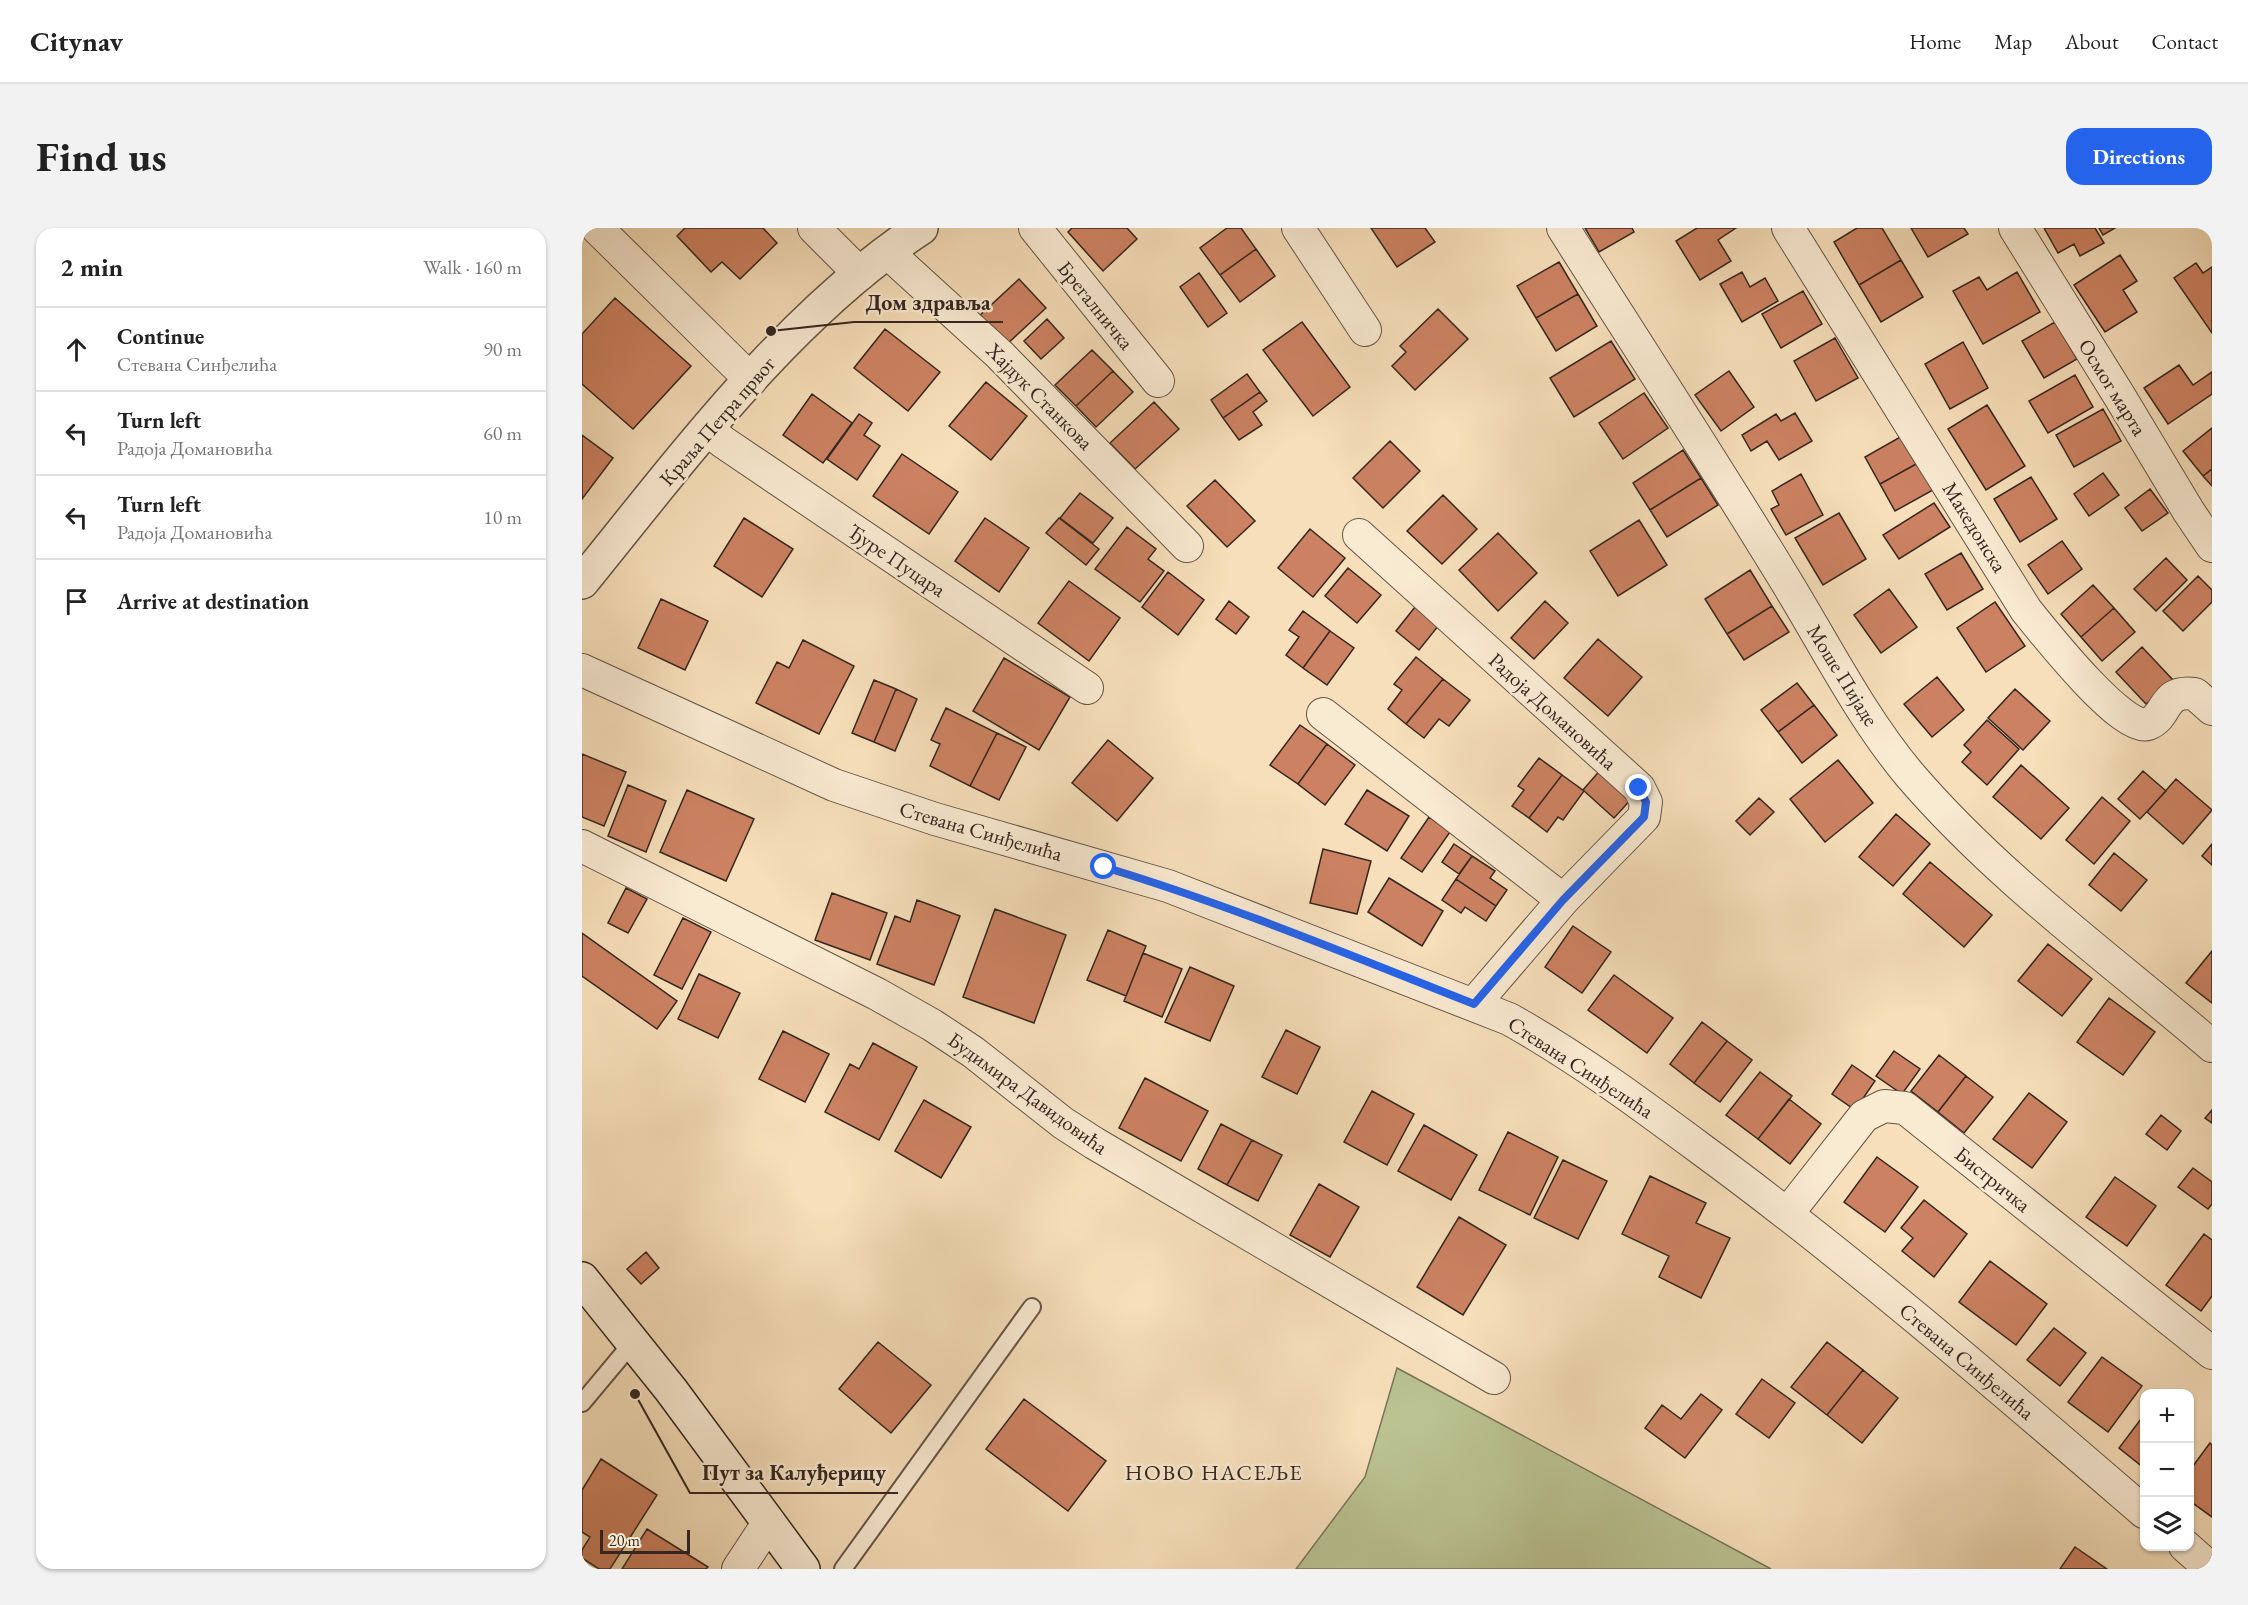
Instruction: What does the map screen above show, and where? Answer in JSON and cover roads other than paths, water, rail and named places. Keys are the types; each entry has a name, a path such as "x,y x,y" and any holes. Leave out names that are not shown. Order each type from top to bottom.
{"street":[{"path":"597,228 751,380"},
{"path":"814,228 860,274"},
{"name":"Краља Петра првог","path":"582,582 751,380 803,326 860,274 921,228"},
{"name":"Брегалничка","path":"1035,228 1158,381"},
{"path":"1298,228 1365,330"},
{"name":"Моше Пијаде","path":"1563,228 1776,564 1854,694 1907,770 1978,846 2099,954 2212,1046"},
{"name":"Македонска","path":"1788,228 2026,610 2063,654 2109,704 2135,723 2145,725 2152,723 2173,696 2181,694 2196,694 2212,709"},
{"name":"Осмог марта","path":"2015,228 2212,546"},
{"name":"Хајдук Станкова","path":"887,252 1000,355 1187,546"},
{"name":"Ђуре Пуцара","path":"708,430 1087,688"},
{"name":"Радоја Домановића","path":"1359,535 1639,788 1646,802 1644,817 1563,900 1474,1004"},
{"name":"Стевана Синђелића","path":"582,670 834,785 935,819 1168,886 1509,1019 1544,1038 1590,1069 1788,1213 2140,1508"},
{"path":"1323,714 1563,900"},
{"name":"Будимира Давидовића","path":"582,846 877,994 932,1025 974,1052 1062,1123 1494,1378"},
{"name":"Бистричка","path":"1788,1213 1864,1116 1884,1106 1905,1108 2212,1353"},
{"path":"582,1279 633,1342 803,1569"},
{"path":"738,1569 769,1522"},
{"path":"2169,1569 2182,1551"},
{"path":"2191,1551 2211,1569"}],"lane":[{"path":"843,1569 1032,1307"},
{"path":"582,1403 633,1342"}],"place":[{"name":"Дом здравља","path":"771,331"},
{"name":"Пут за Калуђерицу","path":"635,1394"}],"district":[{"name":"НОВО НАСЕЉЕ","path":"1214,1472"}]}
